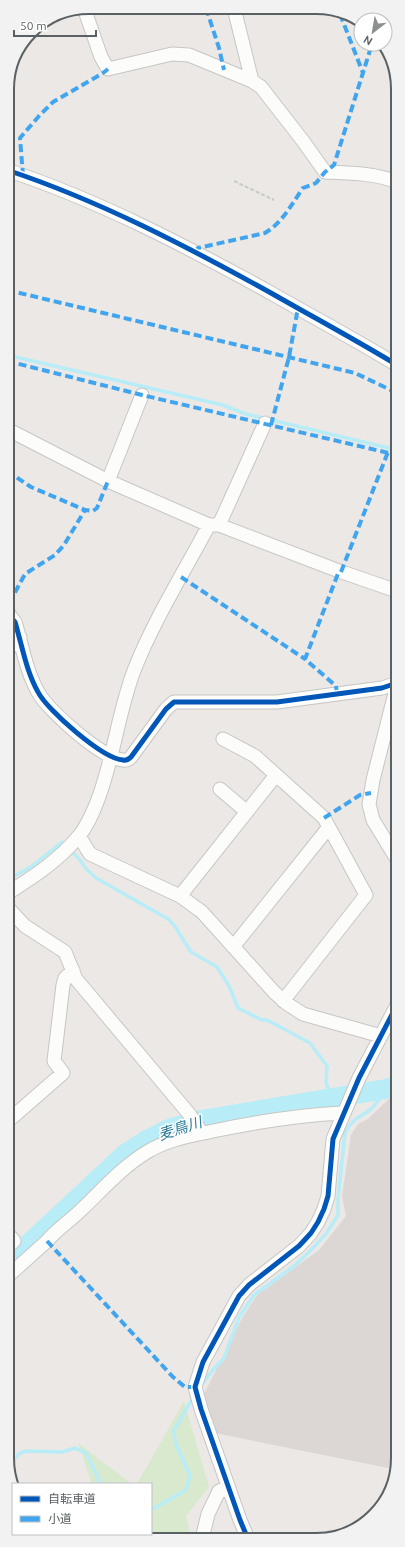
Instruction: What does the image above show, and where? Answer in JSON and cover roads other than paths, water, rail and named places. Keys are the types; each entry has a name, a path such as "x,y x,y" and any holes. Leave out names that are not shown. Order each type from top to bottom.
{"street":[{"path":"86,14 101,57 108,69 172,54 189,55 252,81 261,87 304,141 325,172 345,173 391,180"},
{"path":"235,14 252,81"},
{"path":"14,173 79,196 136,222 232,272 391,362"},
{"path":"108,480 142,395"},
{"path":"14,890 45,869 62,854 79,836 94,810 102,788 128,688 135,669 160,614 214,525 265,423"},
{"path":"14,433 108,480 214,525 391,588"},
{"path":"14,620 32,682 48,707 62,720 111,756 123,760 128,760 166,709 174,702 277,702 382,688 391,684"},
{"path":"14,640 15,638 20,637"},
{"path":"391,706 374,773 369,804 373,820 391,850"},
{"path":"223,739 255,756 324,818 366,896 283,1001"},
{"path":"180,896 276,775"},
{"path":"220,789 247,812"},
{"path":"233,947 329,827"},
{"path":"79,836 90,854 180,896 202,912 283,1001 303,1014 381,1036"},
{"path":"14,914 25,926 66,952 76,979 190,1115 202,1133"},
{"path":"14,1116 63,1073 54,1061 63,985 65,978 73,970"},
{"path":"246,1533 194,1387 203,1362 239,1296 249,1284 299,1246 311,1233 318,1222 328,1196 333,1139 343,1113 391,1017"},
{"path":"14,1271 75,1216 111,1181 146,1152 175,1139 235,1126 312,1115 343,1113"},
{"path":"203,1533 208,1514 218,1491 229,1488"}],"waterway":[{"path":"14,357 223,405 246,414 391,449"},
{"path":"14,876 31,867 62,842 96,878 168,919 174,925 191,952 217,967 229,986 238,1008 262,1020 267,1020 310,1043 327,1066 326,1083 332,1098"},
{"name":"麦鳥川","path":"14,1257 125,1154 147,1140 169,1129 201,1120 391,1087"},
{"path":"201,1386 224,1358 239,1317 254,1295 294,1266 309,1252 326,1234 338,1215 338,1198 345,1133 354,1120 369,1111 375,1105 386,1089"},
{"path":"152,1509 186,1490 190,1476 175,1442 174,1430 194,1396"},
{"path":"14,1459 20,1453 27,1451 62,1452 75,1448 86,1453 101,1483"}]}
